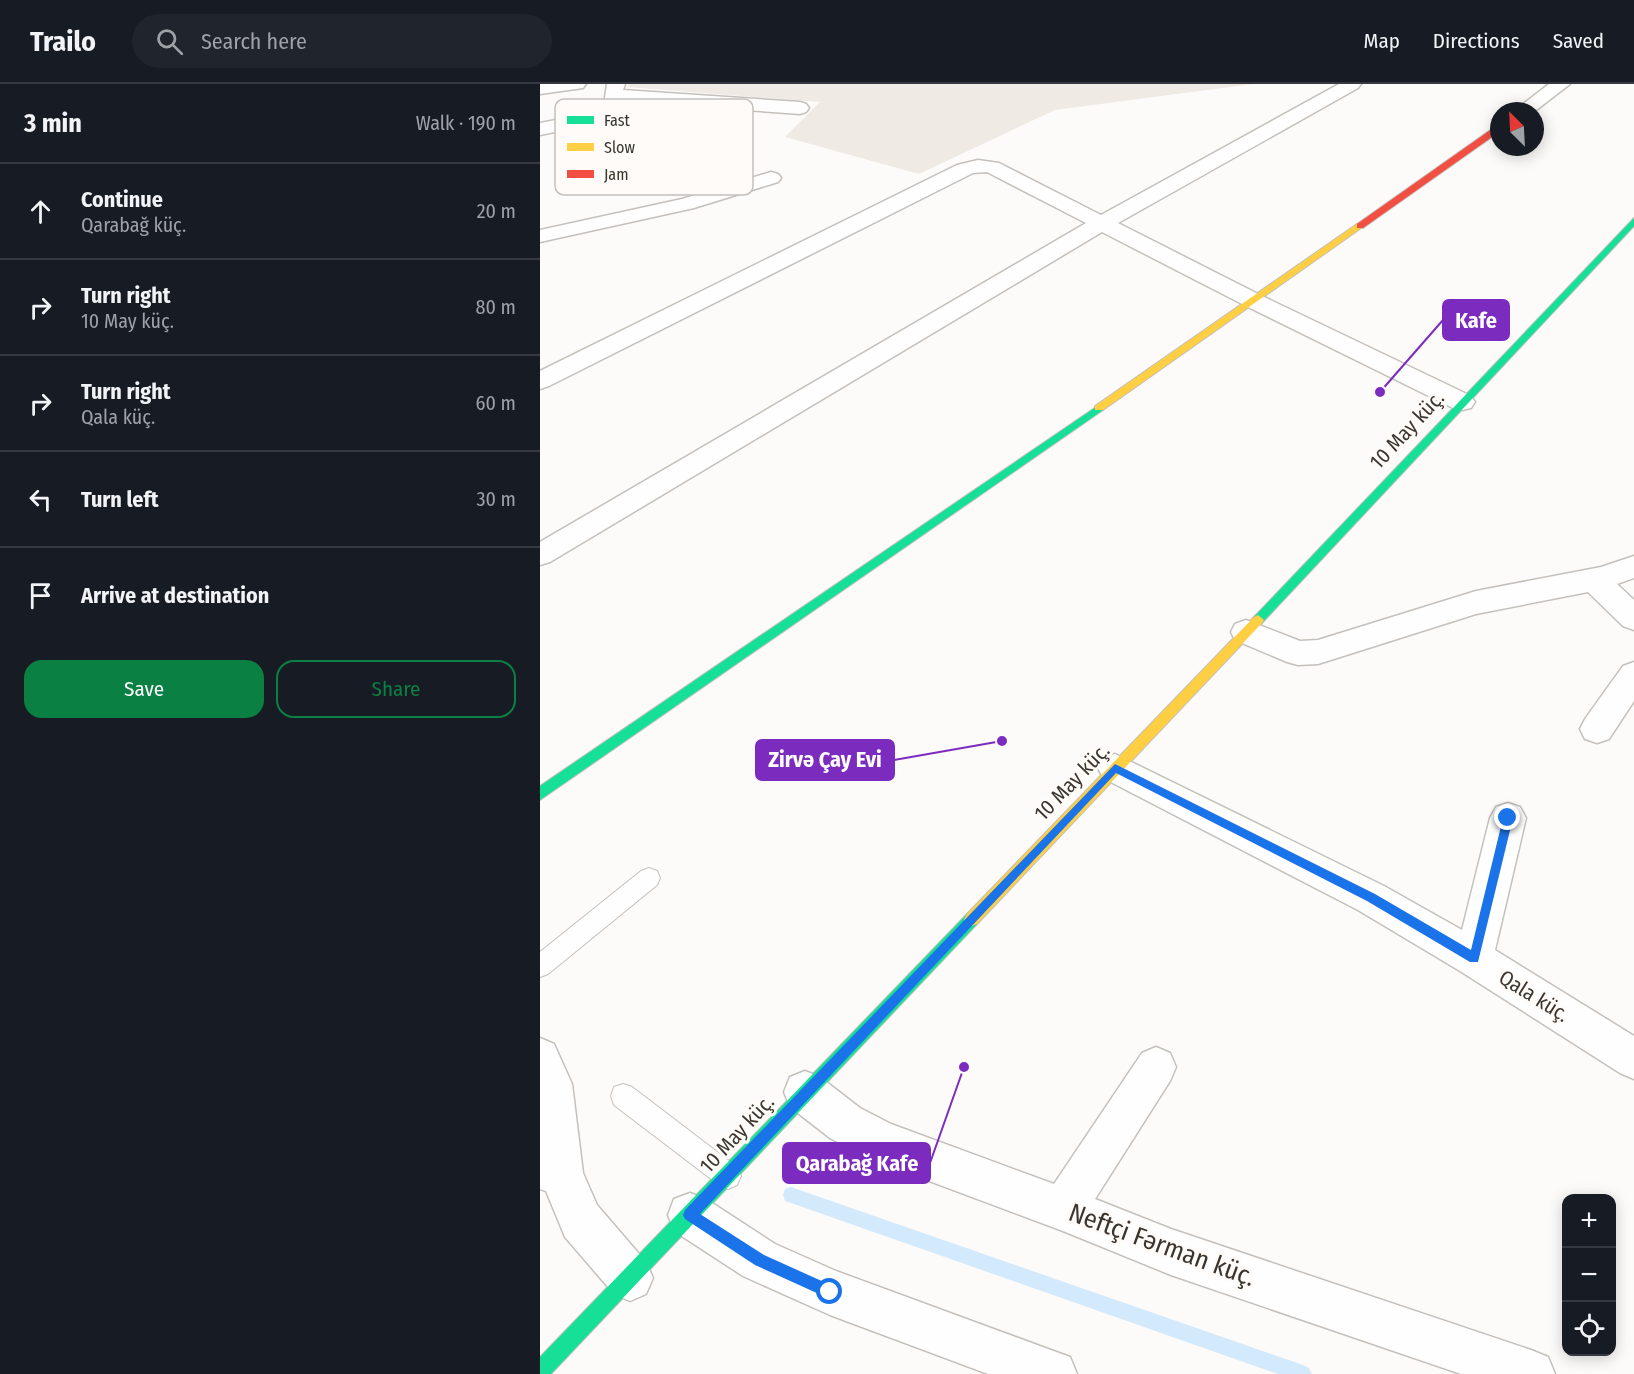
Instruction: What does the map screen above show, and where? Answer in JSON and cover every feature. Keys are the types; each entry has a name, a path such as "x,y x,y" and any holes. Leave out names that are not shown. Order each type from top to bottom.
{"main road":[{"path":"540,794 1254,301 1490,134"},
{"name":"10 May küç.","path":"540,1371 1246,632 1634,221"}],"street":[{"path":"540,89 577,84"},
{"path":"540,555 1102,223 1352,84"},
{"path":"1536,102 1561,84"},
{"path":"615,90 708,99"},
{"path":"753,103 800,108"},
{"path":"540,129 555,126"},
{"path":"540,381 960,171 984,165 992,167 1254,301 1462,402"},
{"path":"753,183 771,177"},
{"path":"540,236 687,204 715,195"},
{"path":"540,250 554,243 565,231"},
{"path":"1246,632 1298,653 1318,652 1476,603 1512,594 1595,581 1634,567"},
{"path":"1595,581 1634,618"},
{"path":"1597,729 1634,675"},
{"name":"Qala küç.","path":"1115,768 1371,898 1474,958 1634,1059"},
{"path":"1474,958 1508,818"},
{"path":"540,1058 551,1084 551,1170 581,1221 630,1278"},
{"path":"1064,1209 1156,1067"},
{"name":"Neftçi Fərman küç.","path":"805,1092 845,1123 880,1142 1064,1209 1171,1252 1531,1374"},
{"path":"690,1215 759,1260 830,1292 1053,1374"}],"lane":[{"path":"540,966 649,878"},
{"path":"623,1096 728,1176"}],"shaded area":[{"path":"630,84 1253,84 1055,110 919,174 785,137 820,102 627,87"}],"waterway":[{"path":"791,1195 1303,1374"}],"traffic: fast":[{"path":"1258,620 1634,221"},
{"path":"540,794 1099,408"},
{"path":"540,1371 972,919"}],"traffic: slow":[{"path":"1099,408 1360,226"},
{"path":"972,919 1258,620"}],"traffic: jam":[{"path":"1360,226 1490,134"}],"place":[{"name":"Kafe","path":"1380,392"},
{"name":"Zirvə Çay Evi","path":"1002,741"},
{"name":"Qarabağ Kafe","path":"964,1067"}],"route":[{"path":"830,1292 759,1260 690,1215 1115,768 1371,898 1474,958 1508,818"}]}
